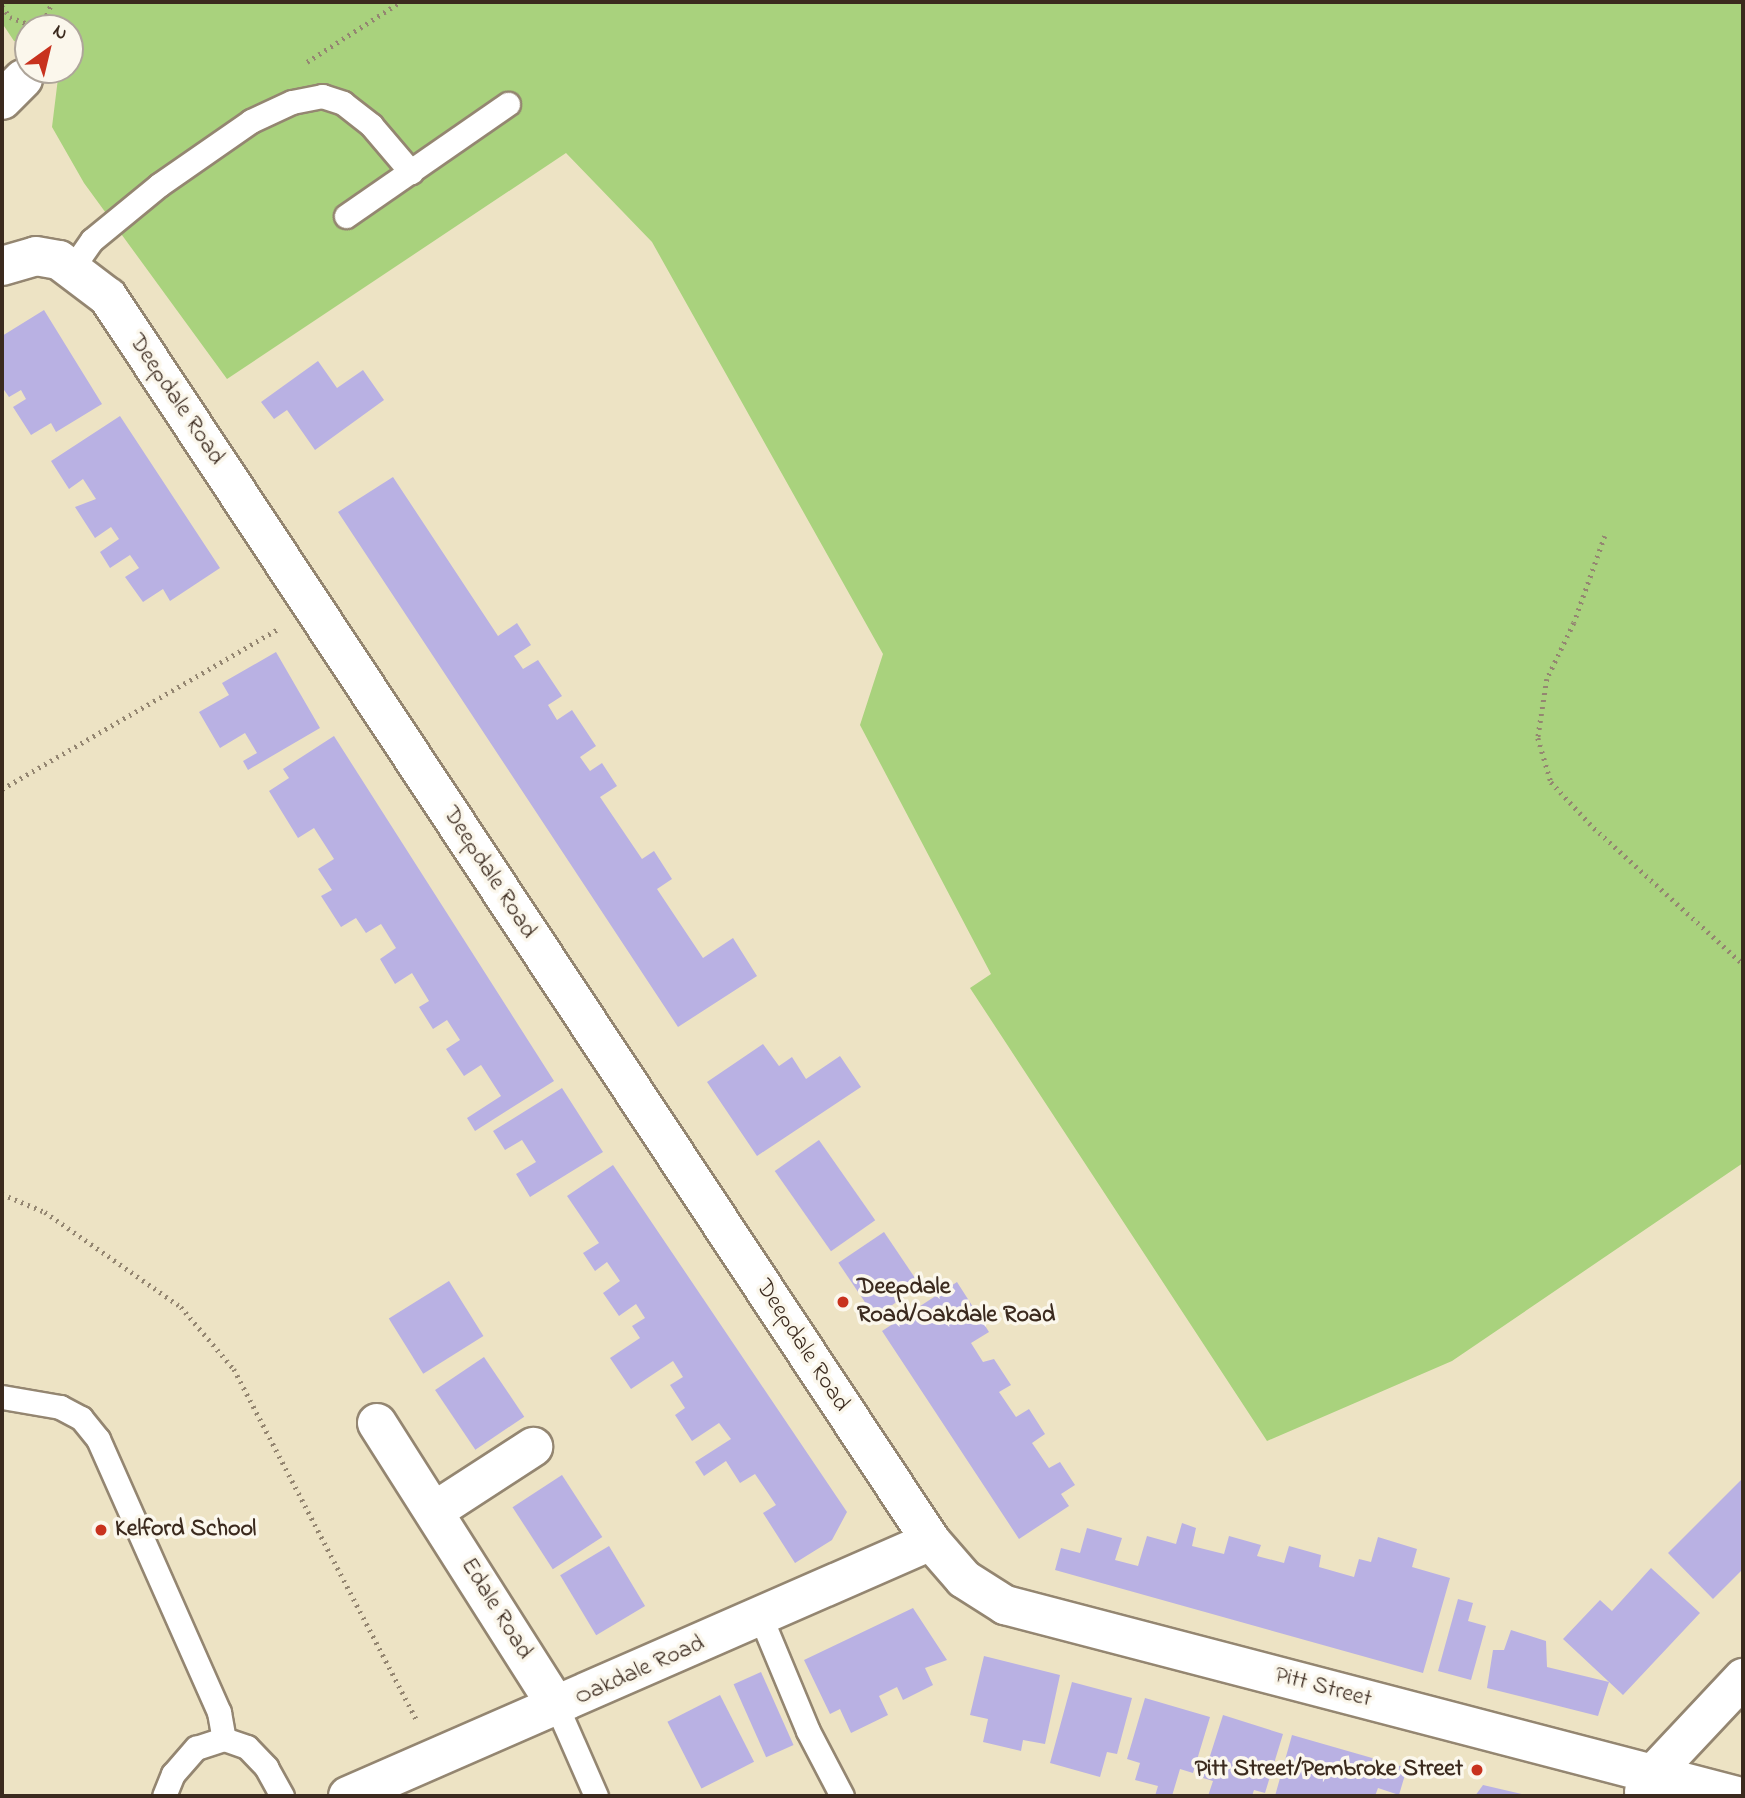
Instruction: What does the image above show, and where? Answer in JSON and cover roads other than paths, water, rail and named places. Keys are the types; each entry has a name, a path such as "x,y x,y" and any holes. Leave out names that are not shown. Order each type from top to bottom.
{"street":[{"name":"Deepdale Road","path":"5,256 36,256 73,267 108,297 931,1541"},
{"name":"Edale Road","path":"377,1423 436,1510 557,1707"},
{"path":"436,1510 533,1447"},
{"name":"Oakdale Road","path":"348,1796 761,1618 931,1541"},
{"name":"Pitt Street","path":"931,1541 964,1579 1005,1605 1647,1785 1737,1796"},
{"path":"1647,1785 1743,1678"}],"lane":[{"path":"73,267 92,240 131,205 251,121 292,102 322,96 343,103 371,125 411,172"},
{"path":"346,216 508,104"},
{"path":"2,1397 60,1407 81,1418 98,1438 219,1712 224,1740"},
{"path":"761,1618 808,1731 842,1796"},
{"path":"557,1707 596,1796"},
{"path":"164,1796 173,1774 196,1748 224,1740 247,1747 266,1767 282,1796"}],"place":[{"name":"Deepdale Road/Oakdale Road","path":"843,1302"},
{"name":"Kelford School","path":"101,1530"},
{"name":"Pitt Street/Pembroke Street","path":"1477,1770"}]}
